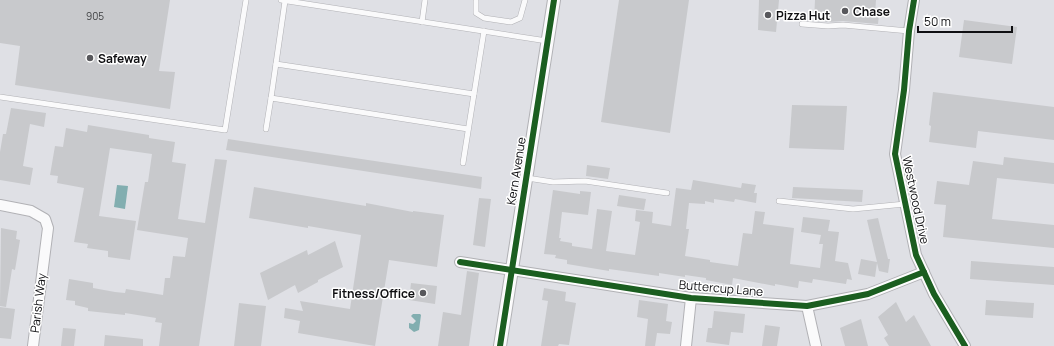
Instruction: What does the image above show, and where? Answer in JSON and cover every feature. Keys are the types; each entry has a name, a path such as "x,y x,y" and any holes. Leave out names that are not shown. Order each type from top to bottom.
{"street":[{"name":"Kern Avenue","path":"500,346 554,0"},
{"name":"Westwood Drive","path":"914,0 895,154 916,254 934,294 965,346"},
{"name":"Parish Way","path":"0,205 30,211 45,219 48,228 33,346"},
{"name":"Buttercup Lane","path":"460,262 691,298 807,306 868,294 924,272"},
{"path":"686,346 691,298"},
{"path":"807,306 816,346"}],"lane":[{"path":"0,97 225,130 246,0"},
{"path":"266,129 276,64 283,0 548,41"},
{"path":"422,22 425,0"},
{"path":"476,1 476,13 484,18 511,22 520,18 525,0"},
{"path":"802,24 828,26 842,25 909,31"},
{"path":"462,163 484,31"},
{"path":"276,64 474,94"},
{"path":"271,98 468,129"},
{"path":"527,178 553,182 585,181 667,193"},
{"path":"779,201 852,209 905,204"}],"water":[{"path":"117,185 128,186 125,209 114,207"},
{"path":"413,314 421,315 419,330 414,332 409,328 409,323 413,324 416,321 411,316"}],"building":[{"name":"Safeway","path":"0,0 170,0 159,71 175,72 170,109 15,85 20,46 0,43"},
{"path":"619,0 689,0 670,133 601,122"},
{"name":"Pizza Hut","path":"759,0 779,0 776,32 758,30"},
{"name":"Chase","path":"815,0 876,0 875,14 879,14 878,24 843,21 814,21"},
{"path":"964,20 1017,27 1012,64 959,57"},
{"path":"933,92 1054,107 1054,140 978,131 976,148 929,142 931,126 929,125"},
{"path":"792,105 847,106 844,150 789,148"},
{"path":"11,108 46,113 44,127 30,124 23,166 33,168 30,185 0,180 0,152 3,134 6,134"},
{"path":"88,125 149,135 149,138 175,142 172,162 186,164 178,219 205,223 215,159 227,160 199,346 159,346 162,323 155,322 156,318 125,313 125,315 88,311 88,308 75,305 75,301 66,300 69,279 93,283 93,288 115,292 125,293 126,289 163,295 165,278 170,278 173,256 185,257 188,238 137,230 145,182 148,182 152,154 110,148 99,216 136,221 130,260 108,257 108,251 87,248 88,244 74,242 84,188 57,183 58,176 50,175 55,146 63,147 66,128 87,132"},
{"path":"228,139 482,177 481,189 226,150"},
{"path":"1004,157 1054,163 1054,184 997,178 992,219 1054,225 1054,248 943,237 946,205 934,204 937,181 969,185 973,161 1003,165"},
{"path":"587,165 610,168 608,179 586,176"},
{"path":"693,180 741,188 742,183 756,185 754,193 757,193 756,203 735,199 734,202 714,199 714,203 705,201 705,204 689,203 686,229 689,229 685,256 710,260 710,262 738,266 743,233 752,234 755,211 765,212 763,224 794,228 790,264 820,268 823,244 819,244 821,235 801,232 803,217 830,220 828,231 839,232 835,261 848,263 852,280 847,279 846,284 813,279 812,283 799,281 798,288 775,284 775,286 733,278 732,285 706,280 706,278 685,275 685,277 659,273 659,276 609,269 609,271 567,264 567,260 555,258 556,255 544,254 553,190 580,194 580,191 591,192 588,215 562,212 559,238 561,238 560,241 572,243 572,246 592,249 597,209 612,211 606,251 635,255 640,222 635,221 636,210 653,212 652,223 671,226 676,188 691,190"},
{"path":"254,187 366,206 366,203 413,212 444,215 437,267 389,260 375,346 298,333 300,321 284,318 285,308 303,311 300,301 350,309 361,235 249,218"},
{"path":"793,187 863,190 862,202 792,198"},
{"path":"619,195 646,199 644,210 617,206"},
{"path":"479,198 491,199 485,247 473,245"},
{"path":"878,218 888,259 890,259 888,273 879,271 877,263 875,277 858,274 861,259 877,262 867,220"},
{"path":"1,228 17,231 16,239 20,240 15,270 12,269 6,307 0,306"},
{"path":"335,241 343,267 318,280 318,282 298,293 295,285 268,300 260,273 307,250 308,255"},
{"path":"971,261 1054,267 1054,285 970,279"},
{"path":"467,271 479,273 469,346 438,346 443,312 461,315"},
{"name":"Fitness/Office","path":"411,283 437,286 435,304 409,300"},
{"path":"544,288 566,292 565,301 576,303 569,345 559,344 558,346 541,346 548,301 542,300"},
{"path":"639,300 668,304 666,321 672,322 670,334 657,333 655,346 645,346 648,319 637,317"},
{"path":"986,300 1034,303 1033,318 985,315"},
{"path":"896,302 906,322 914,315 931,346 889,346 884,338 888,335 878,317"},
{"path":"239,303 266,306 261,346 234,346"},
{"path":"0,307 15,309 11,339 0,338"},
{"path":"714,311 745,314 743,333 731,332 729,345 706,342 708,328 712,328"},
{"path":"861,319 868,346 845,346 840,328"},
{"path":"765,325 780,327 777,346 762,346"},
{"path":"63,328 76,329 74,346 61,346"},
{"path":"105,335 143,339 143,346 104,346"}],"cycle path":[{"path":"500,346 554,0"},
{"path":"914,0 895,154 916,255 934,294 965,346"},
{"path":"460,262 691,298 807,306 868,294 924,272"}],"place":[{"name":"Chase","path":"845,11"},
{"name":"Pizza Hut","path":"768,15"},
{"name":"Safeway","path":"90,58"},
{"name":"Fitness/Office","path":"423,293"}]}
